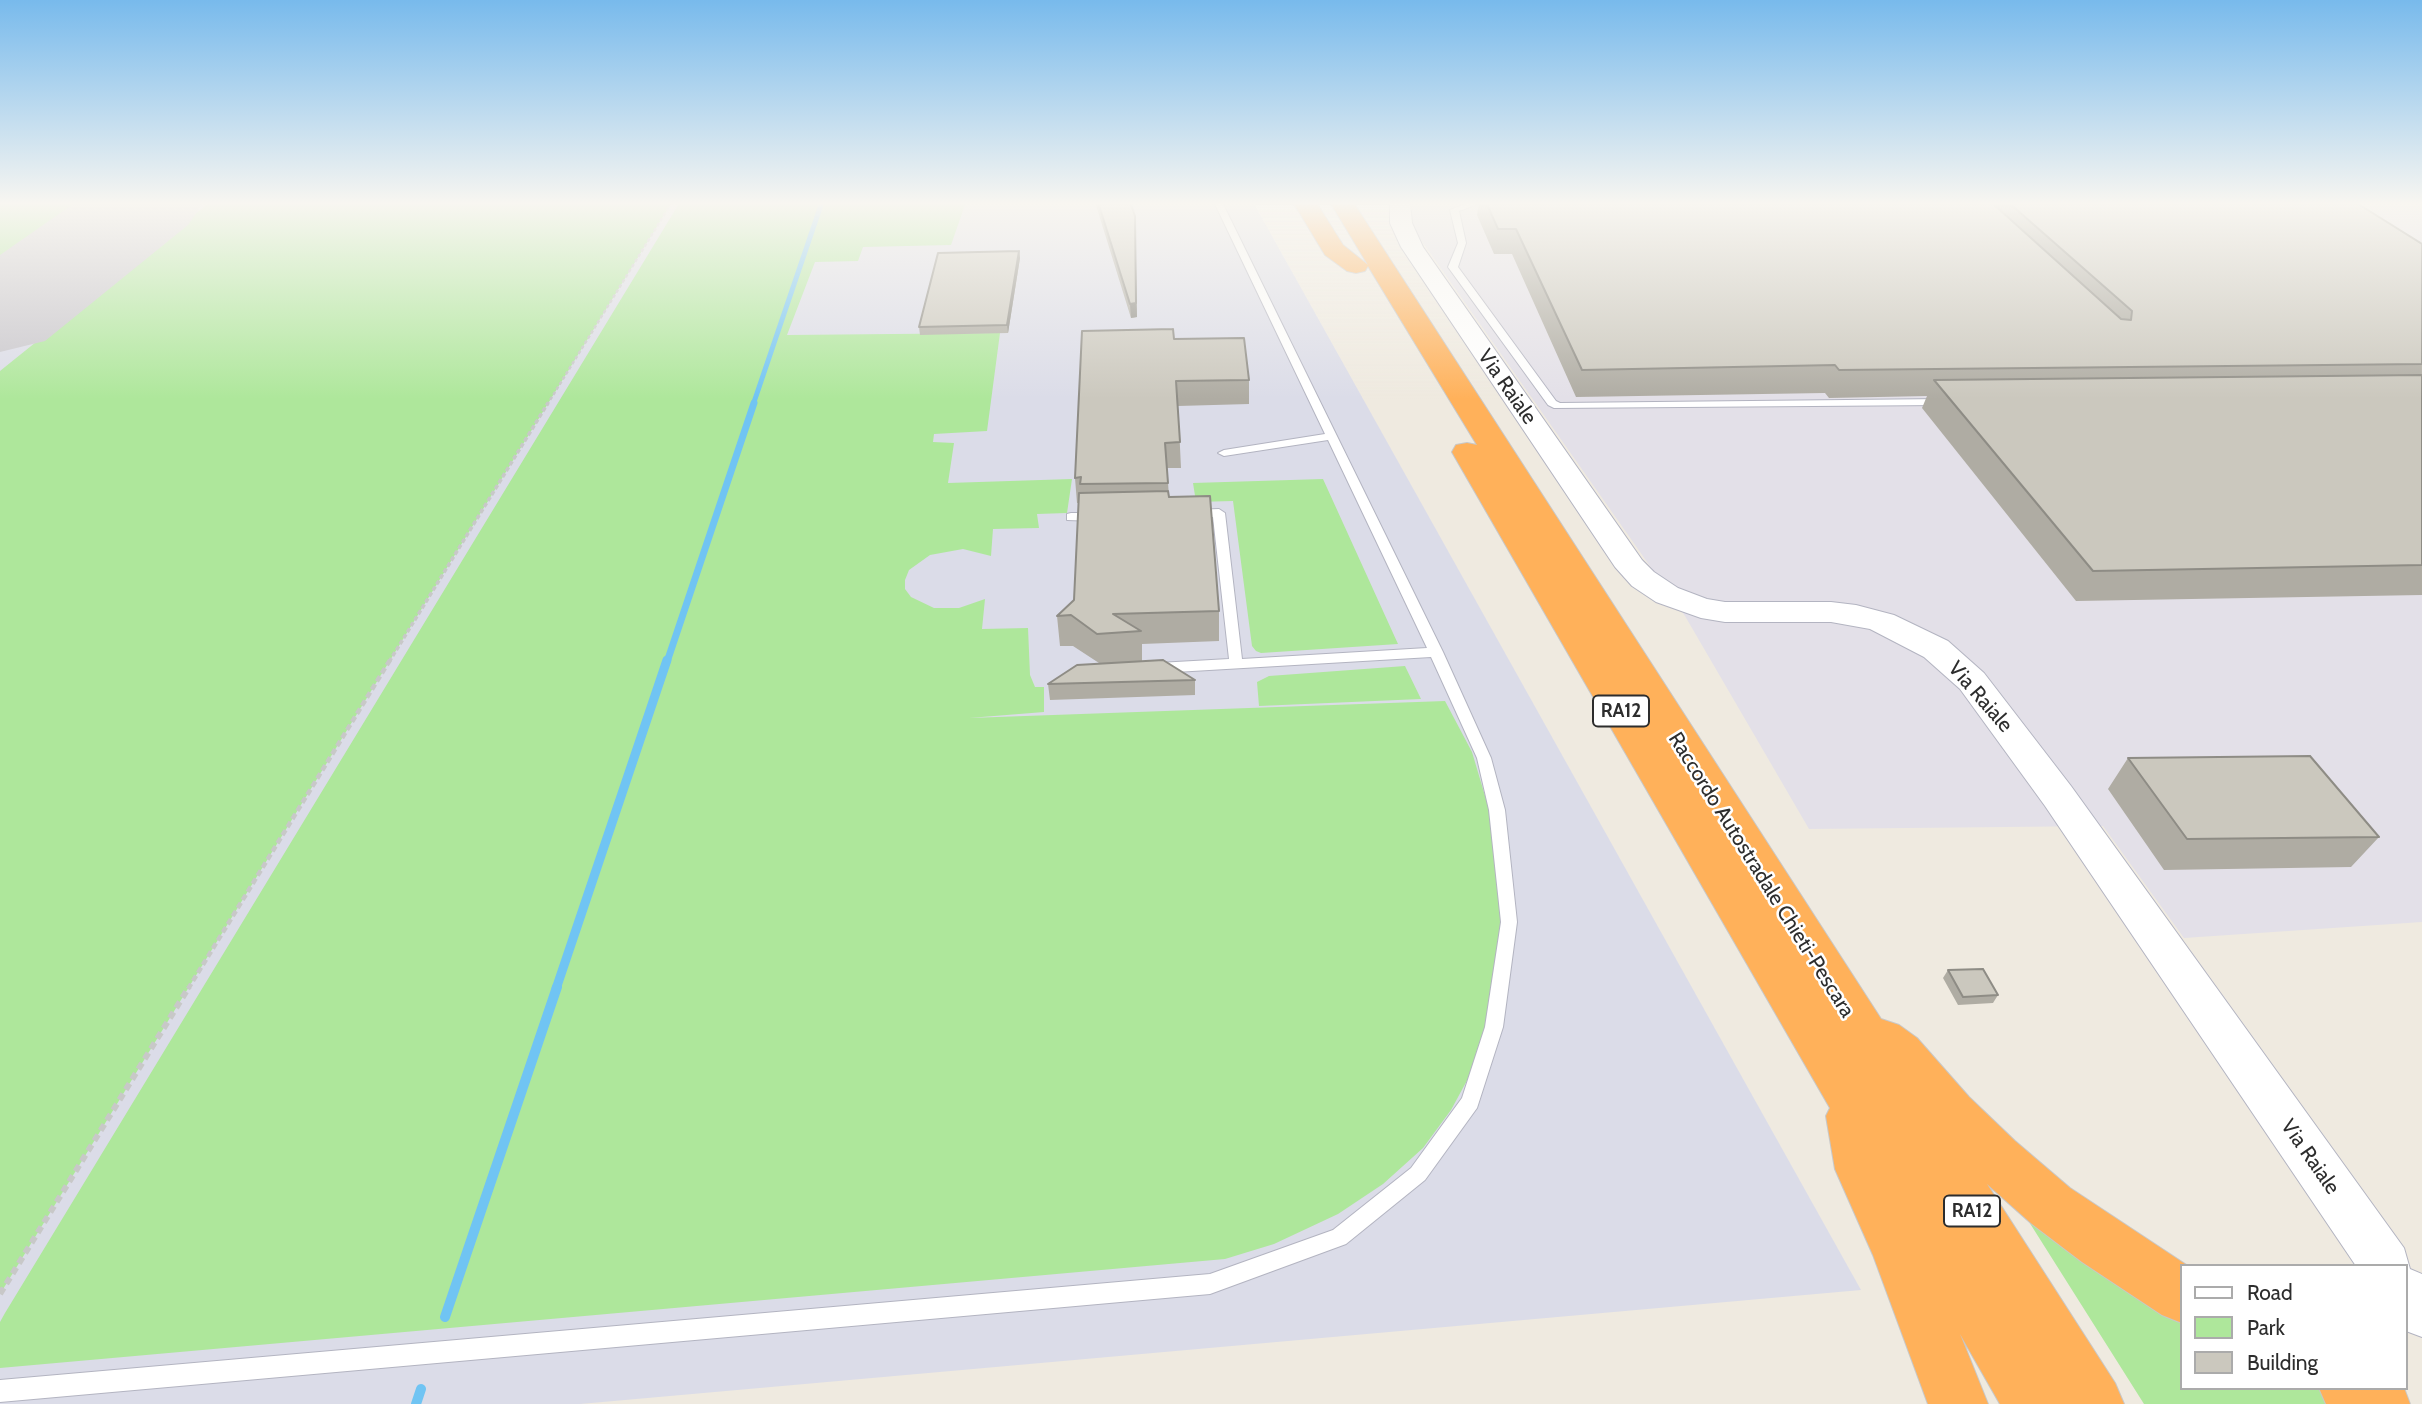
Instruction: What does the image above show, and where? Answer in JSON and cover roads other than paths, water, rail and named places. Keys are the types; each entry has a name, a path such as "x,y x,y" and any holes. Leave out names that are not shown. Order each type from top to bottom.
{"highway":[{"name":"Raccordo Autostradale Chieti-Pescara","path":"1357,268 2034,1404"},
{"name":"Raccordo Autostradale Chieti-Pescara","path":"1382,268 2094,1404"},
{"path":"1850,1018 1900,1053 1951,1113 1996,1158 2051,1206 2180,1295"},
{"path":"1848,1093 1862,1169 1899,1251 1958,1404"},
{"path":"2353,1390 2380,1404"}],"street":[{"name":"Via Raiale","path":"1426,268 1631,567 1643,579 1667,595 1701,608 1725,612 1831,612 1882,622 1936,649 1972,681 2058,796 2385,1264"},
{"path":"2408,1295 2422,1311"}],"lane":[{"path":"0,1391 1210,1284 1339,1237 1418,1174 1470,1102 1494,1027 1509,922 1497,810 1484,758 1436,652 1251,268"},
{"path":"1453,268 1552,403 1558,406 1951,402"},
{"path":"1224,453 1333,436"},
{"path":"1179,514 1219,513 1236,663"},
{"path":"1071,517 1112,516"},
{"path":"1142,669 1436,652"}],"waterway":[{"path":"753,405 800,268"},
{"path":"667,662 754,403"},
{"path":"556,989 667,660"},
{"path":"445,1317 557,987"},
{"path":"416,1404 421,1389"}]}
